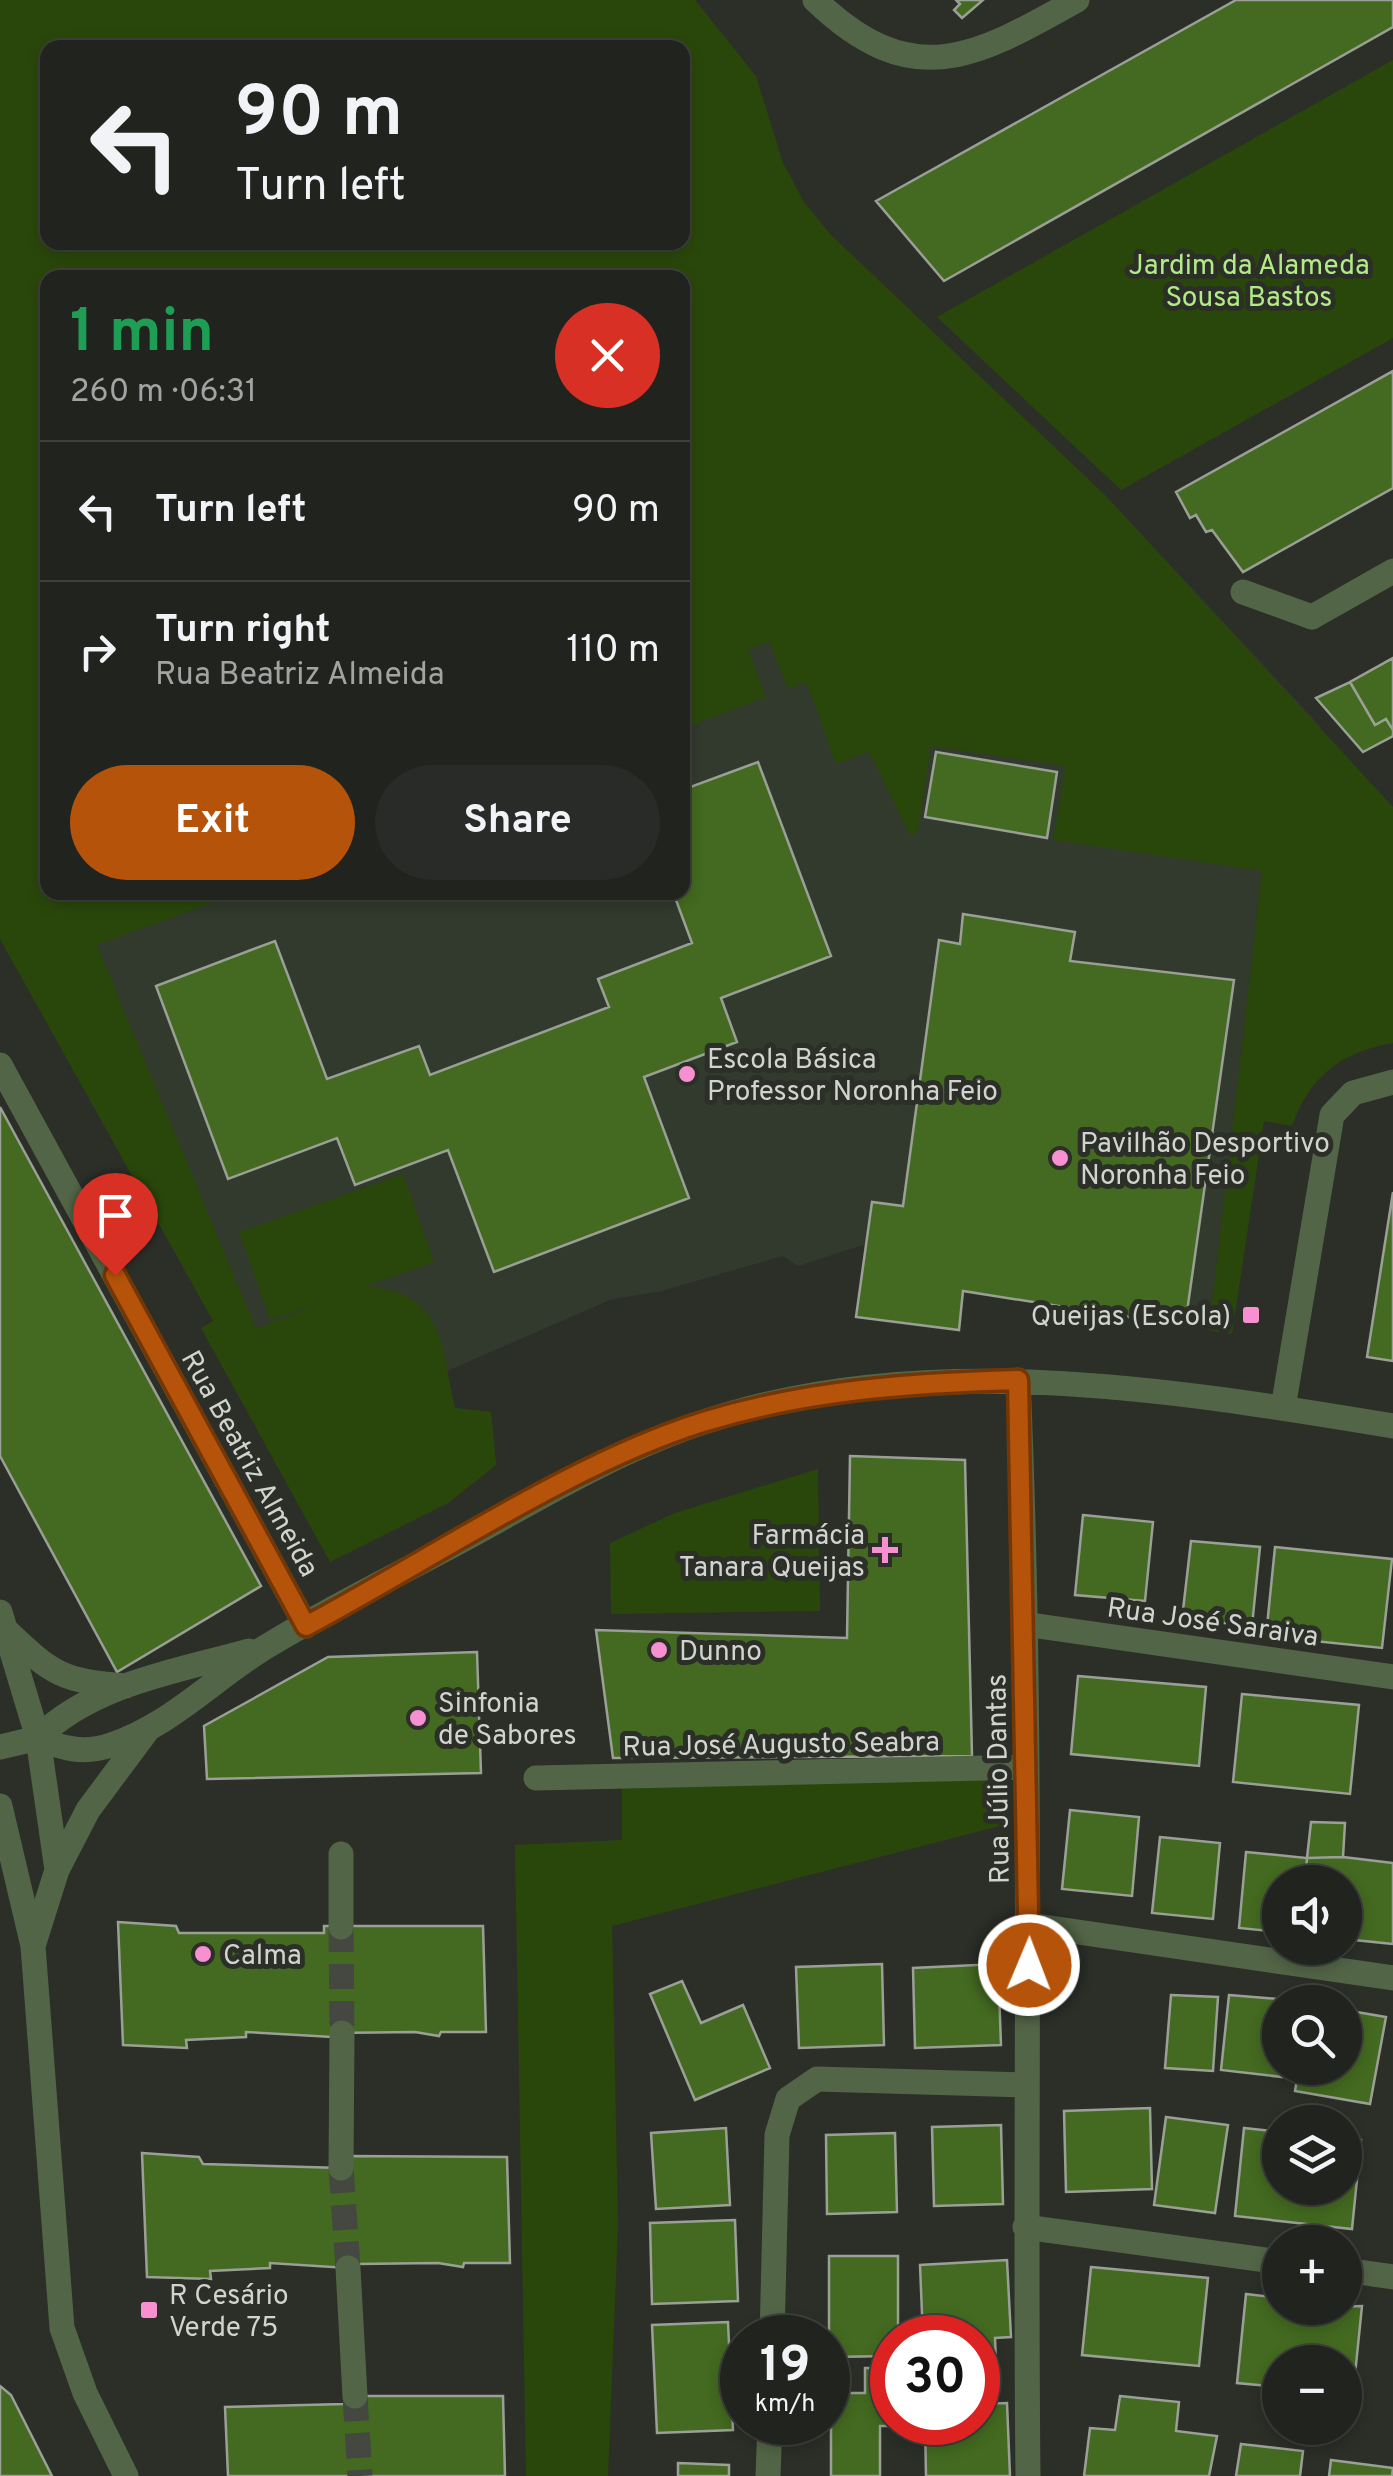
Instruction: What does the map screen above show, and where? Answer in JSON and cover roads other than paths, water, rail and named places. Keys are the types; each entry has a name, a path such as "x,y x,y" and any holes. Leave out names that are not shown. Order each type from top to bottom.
{"street":[{"path":"816,0 845,28 872,45 934,58 996,45 1077,0"},
{"path":"1243,592 1312,617 1393,572"},
{"name":"Rua Beatriz Almeida","path":"0,1065 306,1626"},
{"path":"1283,1408 1332,1115 1353,1093 1393,1082"},
{"path":"38,1738 64,1750 107,1747 147,1730 268,1646 595,1468 702,1422 852,1388 1018,1380 1283,1408 1393,1426"},
{"name":"Rua Júlio Dantas","path":"1018,1380 1030,1925 1025,2226 1028,2476"},
{"path":"4,1621 42,1665 74,1682 126,1686"},
{"path":"4,1621 38,1738 57,1870"},
{"name":"Rua José Saraiva","path":"1024,1624 1393,1677"},
{"path":"0,1747 38,1738 56,1720 126,1686 268,1646"},
{"path":"33,1946 57,1870 88,1810 147,1730"},
{"name":"Rua José Augusto Seabra","path":"536,1778 1027,1768"},
{"path":"0,1806 33,1946 62,2328 85,2393 126,2476"},
{"path":"341,1854 341,1927"},
{"path":"1030,1925 1393,1978"},
{"path":"341,2168 342,2033"},
{"path":"772,2315 776,2135 788,2099 817,2079 1026,2085"},
{"path":"1025,2226 1262,2259"},
{"path":"348,2268 355,2396"},
{"path":"1362,2272 1393,2277"},
{"path":"768,2476 769,2445"}],"tunnel":[{"path":"341,1927 342,2033"},
{"path":"341,2168 348,2268"},
{"path":"355,2396 360,2476"}],"place":[{"name":"Escola Básica Professor Noronha Feio","path":"687,1074"},
{"name":"Pavilhão Desportivo Noronha Feio","path":"1060,1158"},
{"name":"Queijas (Escola)","path":"1251,1315"},
{"name":"Farmácia Tanara Queijas","path":"885,1550"},
{"name":"Dunno","path":"659,1650"},
{"name":"Sinfonia de Sabores","path":"418,1718"},
{"name":"Calma","path":"203,1954"},
{"name":"R Cesário Verde 75","path":"149,2310"}],"park label":[{"name":"Jardim da Alameda Sousa Bastos","path":"1249,280"}]}
